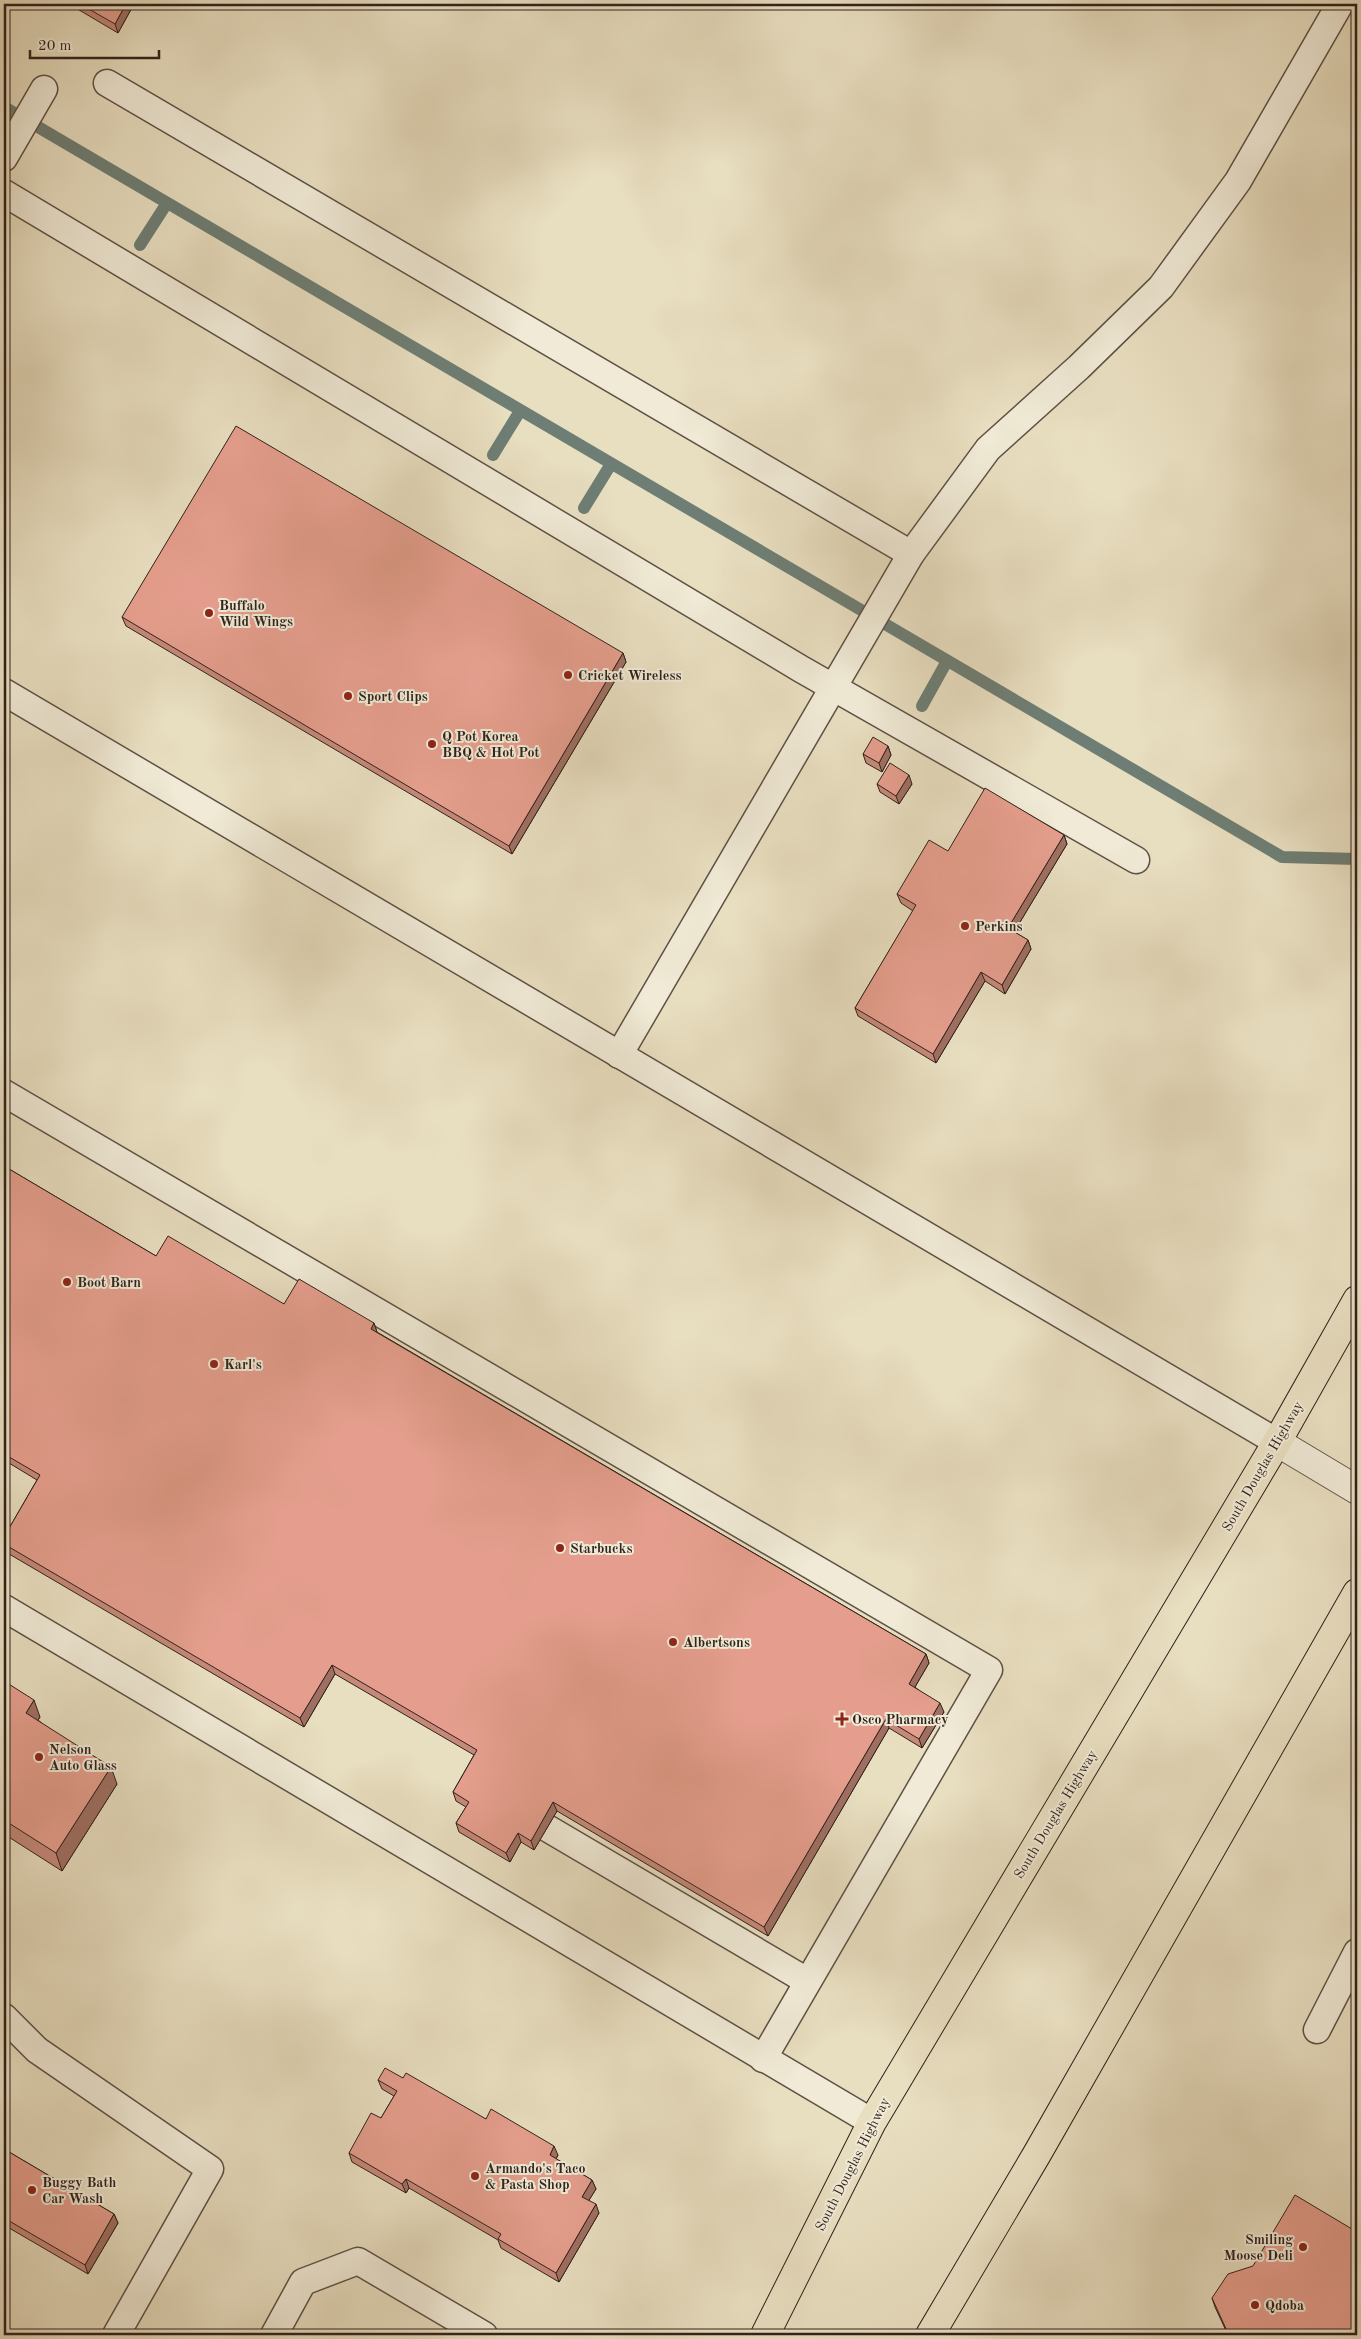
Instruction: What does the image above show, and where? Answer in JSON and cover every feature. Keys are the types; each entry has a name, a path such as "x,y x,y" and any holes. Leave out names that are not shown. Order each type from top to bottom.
{"highway":[{"name":"South Douglas Highway","path":"765,2335 872,2122 1277,1442 1357,1300"},
{"path":"930,2335 1037,2154 1357,1593"}],"street":[{"path":"1277,1442 1357,1490"}],"lane":[{"path":"619,1055 911,554 988,449 1079,367 1161,287 1238,181 1340,4"},
{"path":"107,82 911,554"},
{"path":"4,158 44,89"},
{"path":"4,193 834,688 1136,860"},
{"path":"4,692 1277,1442"},
{"path":"4,1093 989,1670 763,2059"},
{"path":"4,1608 872,2122"},
{"path":"548,1828 807,1981"},
{"path":"1317,2030 1357,1952"},
{"path":"4,2017 37,2050 210,2169 116,2335"},
{"path":"274,2335 303,2282 358,2261 484,2335"}],"building":[{"path":"80,4 126,4 115,24"},
{"path":"236,426 623,653 509,846 122,617"},
{"path":"873,737 888,746 879,763 863,754"},
{"path":"890,763 909,775 896,796 877,784"},
{"name":"Perkins","path":"985,788 1064,835 1008,928 1028,940 1002,985 981,972 933,1054 855,1008 916,905 897,894 929,840 948,851"},
{"path":"4,1166 156,1256 168,1236 284,1304 299,1279 374,1323 371,1329 926,1654 909,1684 940,1703 919,1739 886,1719 764,1927 553,1802 531,1841 518,1833 506,1853 456,1823 469,1802 453,1792 477,1750 332,1665 300,1718 4,1544 4,1537 40,1475 4,1454"},
{"name":"Nelson Auto Glass","path":"4,1681 34,1700 26,1713 111,1767 56,1853 4,1820"},
{"name":"Armando's Taco & Pasta Shop","path":"385,2068 403,2078 406,2073 486,2119 491,2109 554,2146 550,2155 592,2180 582,2197 596,2204 556,2273 498,2239 501,2234 406,2179 402,2184 349,2153 371,2113 381,2118 397,2091 378,2080"},
{"name":"Buggy Bath Car Wash","path":"4,2149 114,2214 85,2265 4,2218"},
{"path":"1295,2195 1357,2232 1357,2335 1235,2335 1227,2331 1212,2298 1228,2274 1253,2266"}],"waterway":[{"path":"4,107 1282,857 1357,859"},
{"path":"140,245 167,203"},
{"path":"493,455 520,411"},
{"path":"584,508 611,464"},
{"path":"922,706 947,661"}],"place":[{"name":"Buffalo Wild Wings","path":"209,613"},
{"name":"Cricket Wireless","path":"568,675"},
{"name":"Sport Clips","path":"348,696"},
{"name":"Q Pot Korea BBQ & Hot Pot","path":"432,744"},
{"name":"Perkins","path":"965,926"},
{"name":"Boot Barn","path":"67,1282"},
{"name":"Karl's","path":"214,1364"},
{"name":"Starbucks","path":"560,1548"},
{"name":"Albertsons","path":"673,1642"},
{"name":"Osco Pharmacy","path":"842,1719"},
{"name":"Nelson Auto Glass","path":"39,1757"},
{"name":"Armando's Taco & Pasta Shop","path":"475,2176"},
{"name":"Buggy Bath Car Wash","path":"32,2190"},
{"name":"Smiling Moose Deli","path":"1303,2247"},
{"name":"Qdoba","path":"1255,2305"}]}
